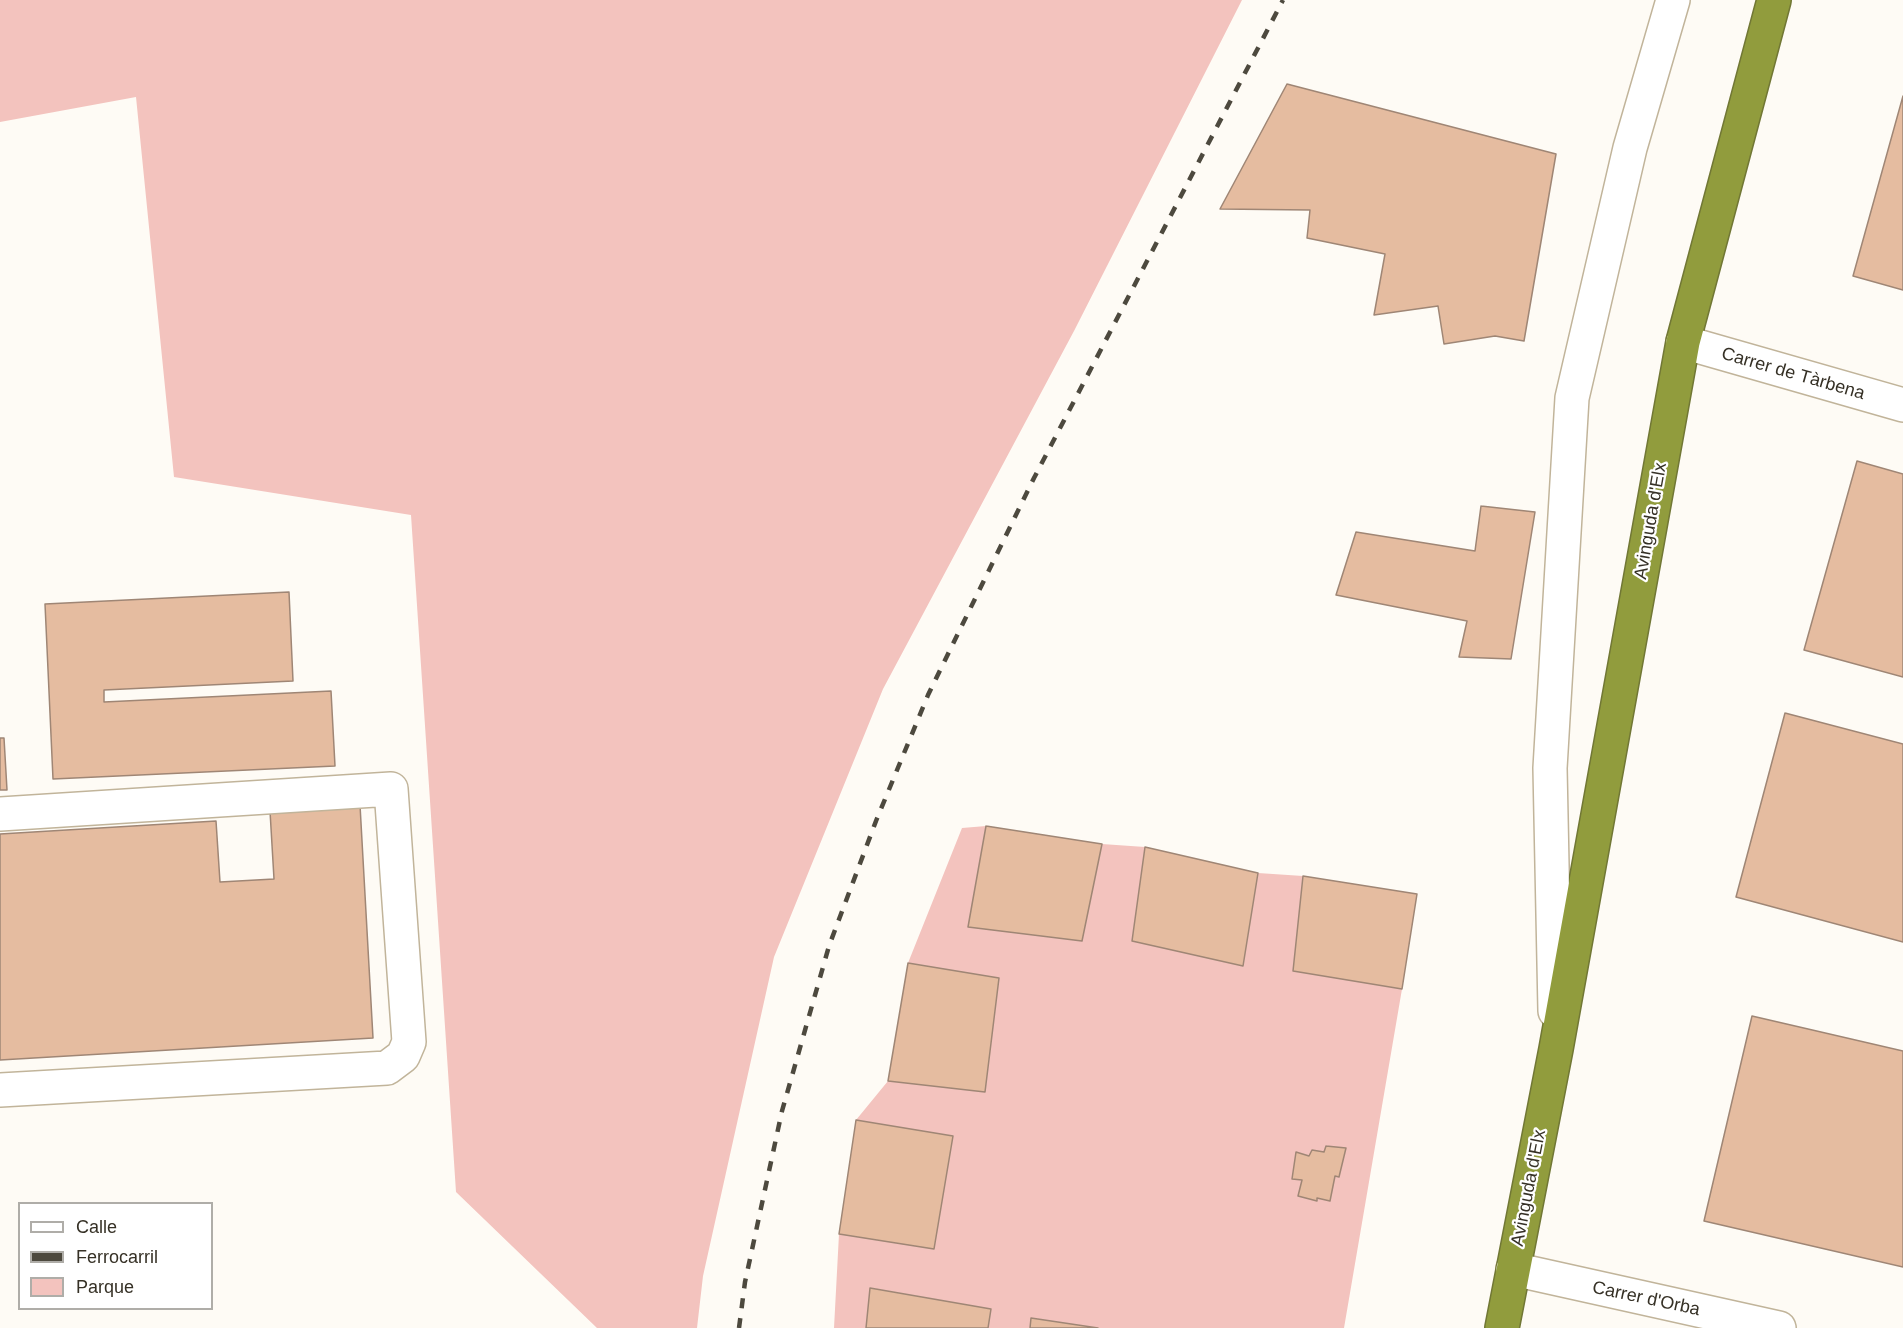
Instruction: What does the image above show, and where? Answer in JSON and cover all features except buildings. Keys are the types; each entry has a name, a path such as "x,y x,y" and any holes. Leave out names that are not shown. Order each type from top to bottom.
{"highway":[{"name":"Avinguda d'Elx","path":"1502,1328 1556,1049 1683,342 1774,0"}],"lane":[{"name":"Avinguda d'Elx","path":"1556,1049 1550,768 1572,398 1630,148 1673,0"},
{"name":"Carrer de Tàrbena","path":"1683,342 1903,405"},
{"path":"0,814 391,789 410,1042 403,1056 387,1068 0,1090"},
{"name":"Carrer d'Orba","path":"1513,1269 1779,1328"}],"green space":[{"path":"0,0 1242,0 1074,331 883,689 774,957 703,1276 697,1328 597,1328 456,1192 411,515 174,477 136,97 0,122"},
{"path":"986,826 969,927 1082,941 1102,844 1145,847 1132,941 1243,966 1258,873 1303,876 1402,989 1344,1328 1098,1328 1032,1318 1030,1328 988,1328 991,1309 871,1288 866,1328 834,1328 839,1234 934,1249 952,1136 856,1120 888,1081 985,1092 999,978 908,963 962,828"}],"railway":[{"path":"739,1328 745,1282 782,1111 829,946 876,821 928,695 1034,478 1283,0"}]}
